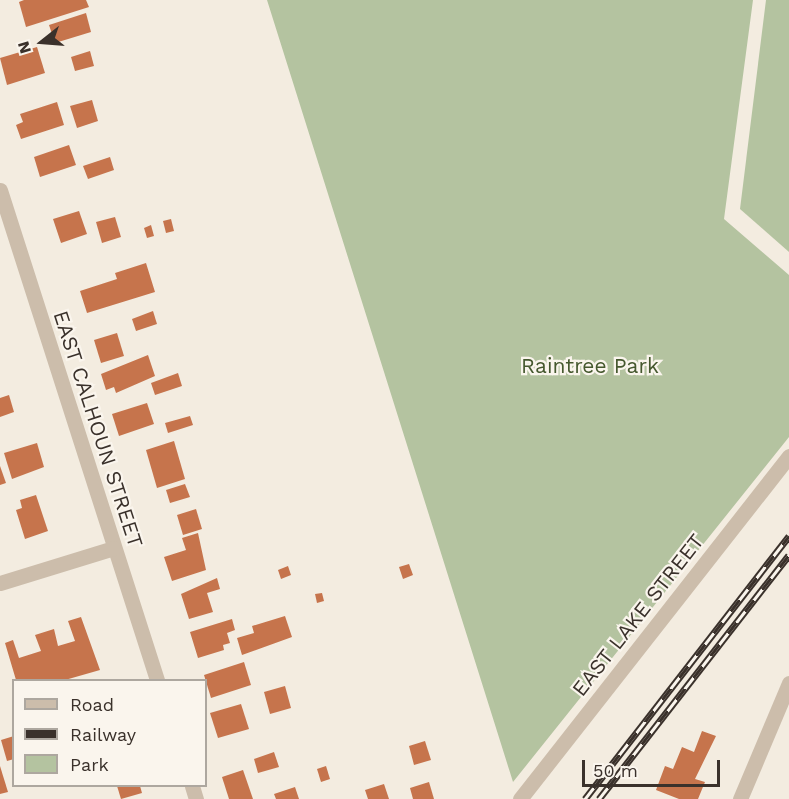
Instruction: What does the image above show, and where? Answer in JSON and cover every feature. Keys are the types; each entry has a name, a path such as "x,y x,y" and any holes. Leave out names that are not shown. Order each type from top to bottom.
{"street":[{"name":"EAST CALHOUN STREET","path":"0,190 156,679"},
{"name":"EAST LAKE STREET","path":"520,799 789,456"},
{"path":"0,583 114,548"},
{"path":"740,799 789,683"},
{"path":"772,719 789,714"}],"green space":[{"name":"Raintree Park","path":"267,0 753,0 724,219 789,275 789,437 513,782"},
{"path":"766,0 789,0 789,252 740,209"}],"building":[{"path":"24,0 86,0 89,7 26,27 19,2"},
{"path":"86,13 91,32 55,43 49,25"},
{"path":"37,47 45,73 7,85 0,58"},
{"path":"90,51 94,66 75,71 71,57"},
{"path":"92,100 98,121 77,128 70,106"},
{"path":"57,102 64,125 21,139 16,125 23,122 20,114"},
{"path":"69,145 76,165 40,177 34,157"},
{"path":"110,157 114,170 88,179 83,166"},
{"path":"79,211 87,234 61,243 53,219"},
{"path":"115,217 121,237 102,243 96,222"},
{"path":"171,219 174,231 166,233 163,221"},
{"path":"151,225 154,236 147,238 144,228"},
{"path":"146,263 155,292 87,313 80,291 117,279 115,273"},
{"path":"153,311 157,324 136,331 132,319"},
{"path":"117,333 124,356 101,363 94,340"},
{"path":"148,355 155,376 116,393 114,387 106,390 101,374"},
{"path":"178,373 182,386 155,395 151,383"},
{"path":"9,395 14,412 0,417 0,398"},
{"path":"147,403 154,424 119,436 112,414"},
{"path":"190,416 193,425 168,433 165,423"},
{"path":"174,441 185,479 157,488 146,450"},
{"path":"37,443 44,467 12,479 4,453"},
{"path":"0,466 6,483 0,485"},
{"path":"185,484 190,497 170,503 166,490"},
{"path":"36,495 48,531 25,539 16,510 22,508 20,500"},
{"path":"196,509 202,529 183,535 177,515"},
{"path":"198,533 206,570 172,581 164,557 186,550 182,538"},
{"path":"409,564 413,575 403,579 399,567"},
{"path":"288,566 291,575 281,579 278,570"},
{"path":"217,578 220,589 207,593 213,612 189,619 181,594"},
{"path":"322,593 324,601 317,603 315,594"},
{"path":"285,616 292,637 242,655 237,638 254,633 252,626"},
{"path":"81,617 100,670 68,679 16,679 5,643 13,640 19,658 41,651 35,635 54,629 58,646 75,641 68,621"},
{"path":"232,619 235,630 227,633 230,643 223,645 224,650 198,658 190,632"},
{"path":"244,662 251,685 211,698 204,675"},
{"path":"285,686 291,708 270,714 264,692"},
{"path":"241,704 249,729 218,738 210,713"},
{"path":"702,731 716,736 695,779 705,782 698,799 679,799 656,790 665,766 673,769 682,747 694,752"},
{"path":"12,737 12,760 7,761 1,740"},
{"path":"425,741 431,760 414,765 409,746"},
{"path":"274,752 279,767 258,773 254,759"},
{"path":"0,766 8,792 0,794"},
{"path":"326,766 330,779 321,782 317,769"},
{"path":"243,770 253,799 229,799 222,777"},
{"path":"429,782 434,799 413,799 410,788"},
{"path":"384,784 389,799 368,799 365,790"},
{"path":"117,787 140,787 142,793 121,799"},
{"path":"295,787 299,799 276,799 274,794"}],"railway":[{"path":"585,799 789,536"},
{"path":"599,799 789,555"}]}
